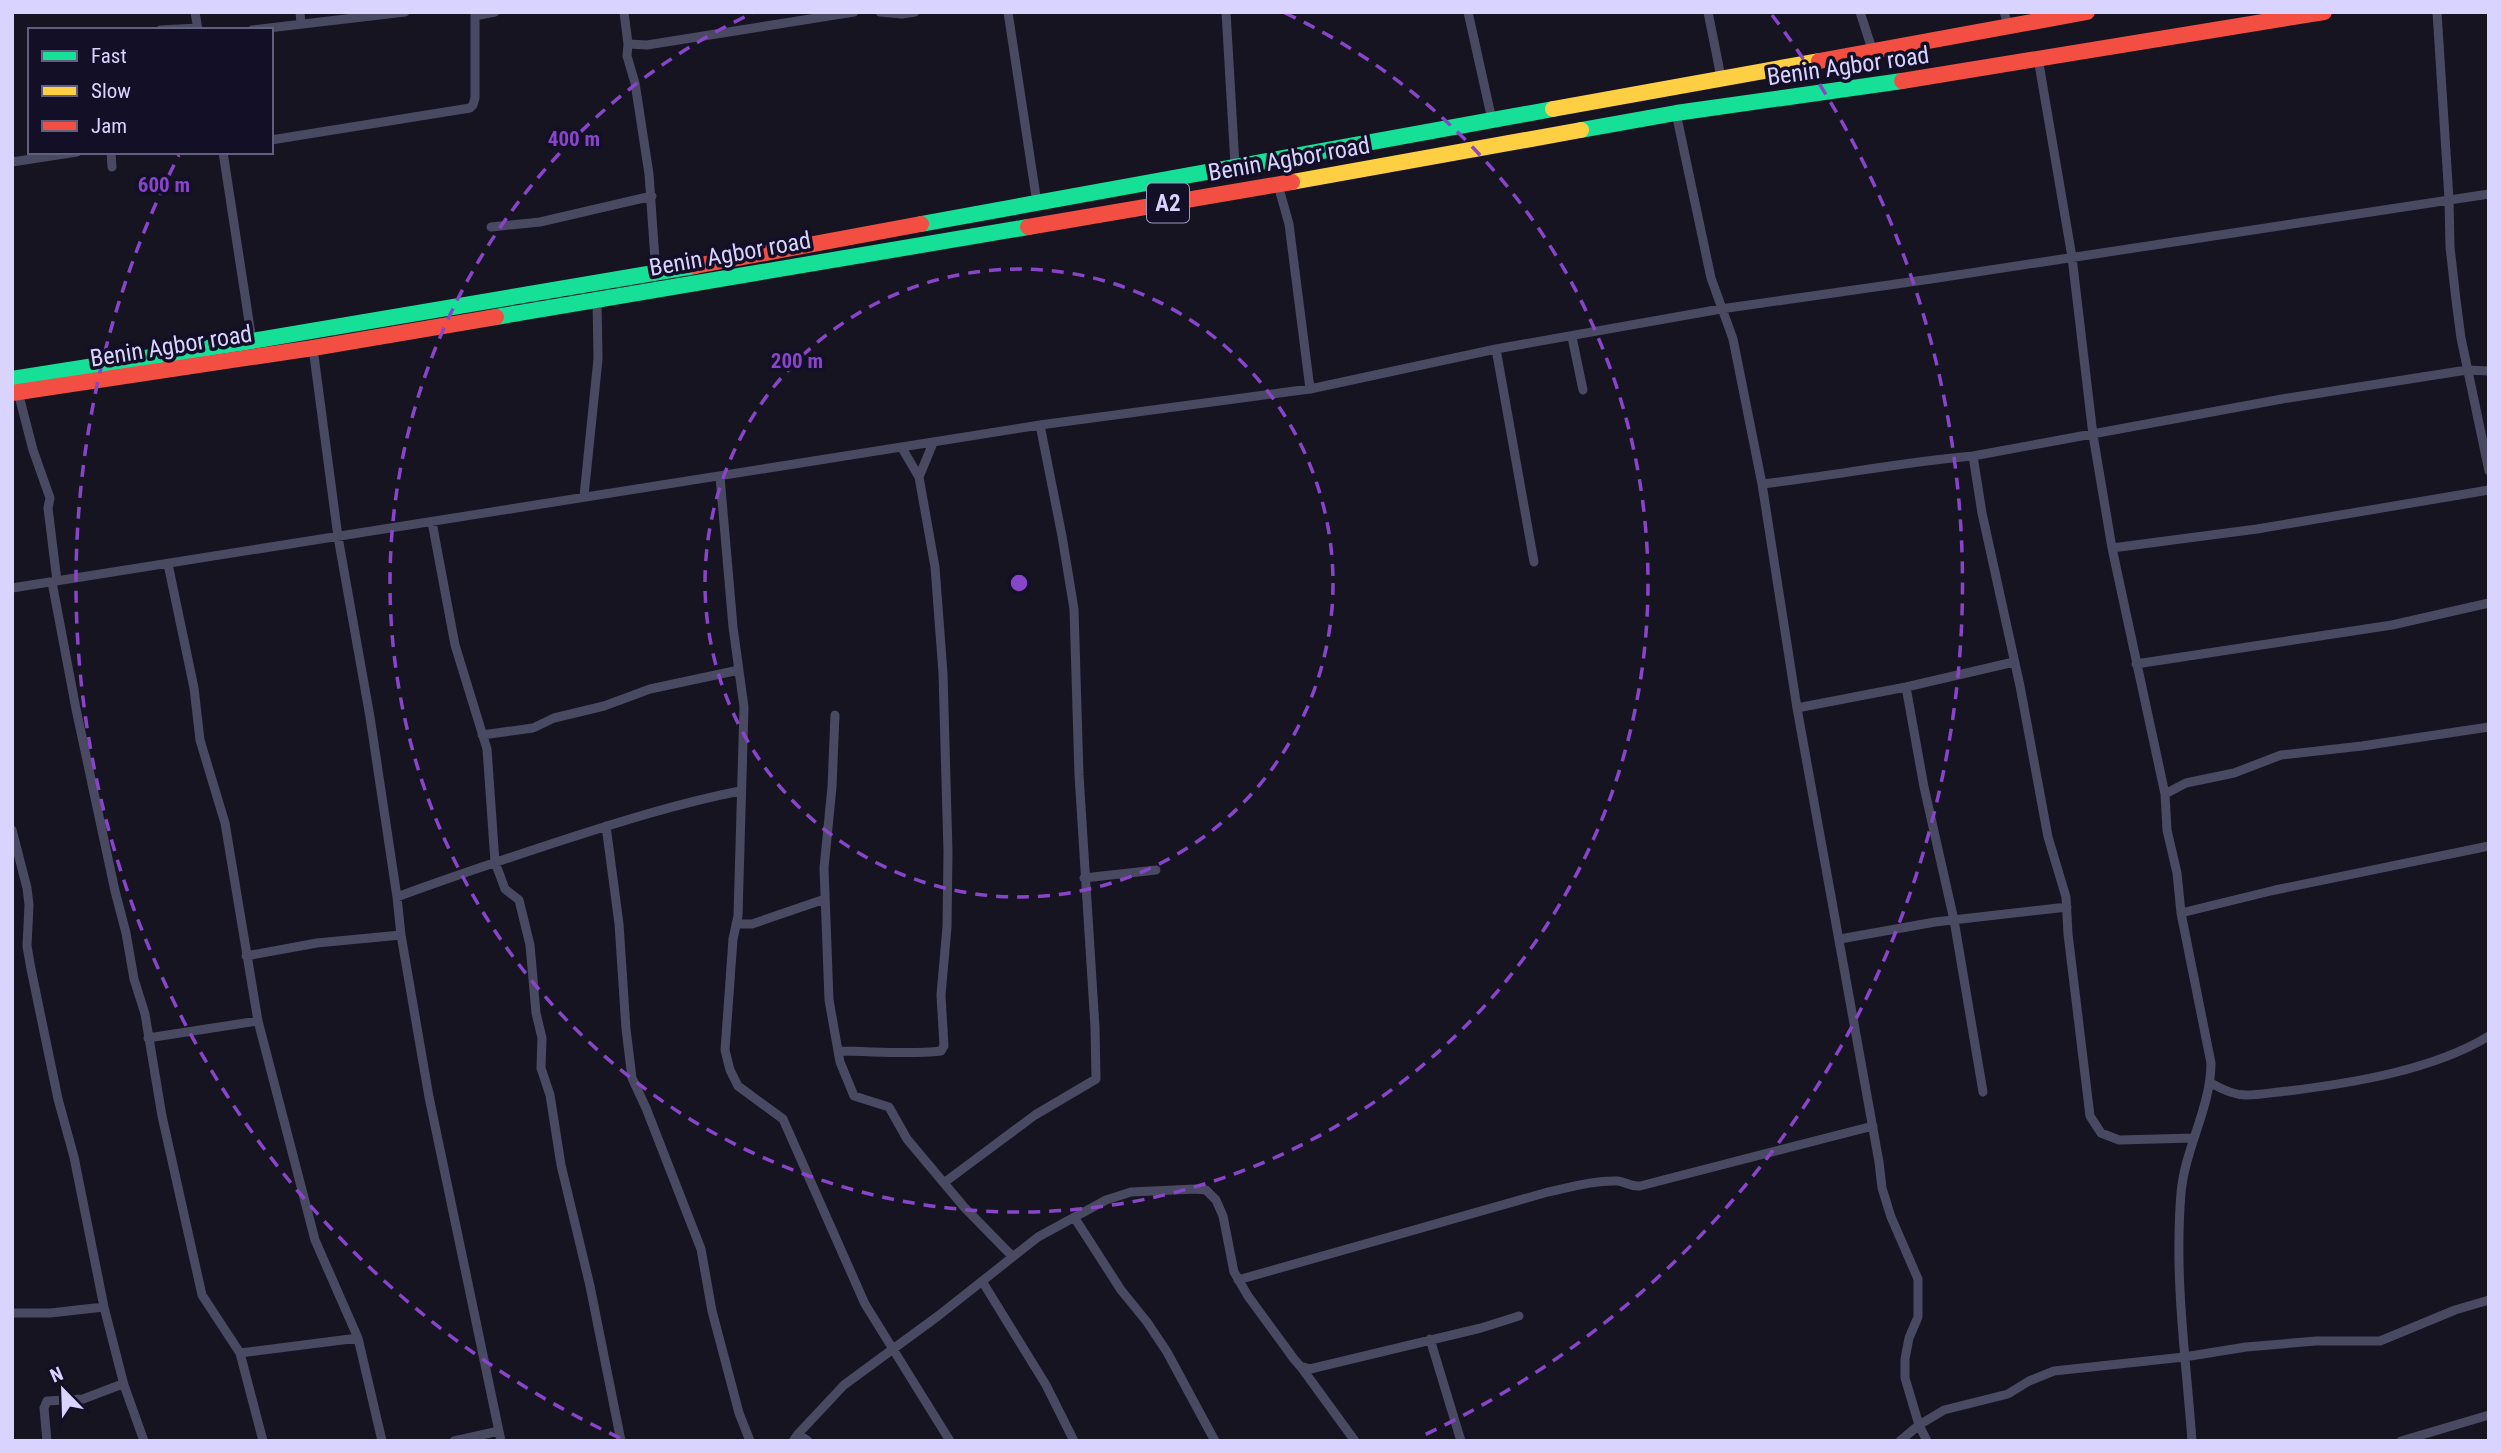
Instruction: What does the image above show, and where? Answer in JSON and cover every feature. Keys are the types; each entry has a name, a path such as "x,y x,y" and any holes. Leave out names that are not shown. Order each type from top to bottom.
{"highway":[{"name":"Benin Agbor road","path":"14,388 252,341 656,272 1721,77 1873,52 2007,20 2087,12"},
{"name":"Benin Agbor road","path":"14,388 313,348 1279,185 1676,113 1879,85 2324,12"}],"street":[{"path":"300,12 301,24"},
{"path":"268,28 405,12"},
{"path":"273,140 470,108 474,98 475,14 495,12"},
{"path":"624,12 627,55 635,83 652,196 656,272 660,289"},
{"path":"628,44 647,45 854,12"},
{"path":"880,12 915,12"},
{"path":"1008,12 1037,203"},
{"path":"1226,12 1235,165"},
{"path":"1468,12 1492,120"},
{"path":"1708,12 1721,77"},
{"path":"1860,12 1873,52"},
{"path":"2437,12 2450,247 2461,338 2489,471"},
{"path":"2038,58 2072,257 2093,435 2112,548 2165,794 2181,914 2210,1048 2211,1083 2193,1138 2181,1194 2179,1298 2192,1441"},
{"path":"1676,113 1711,278 1733,339 1762,484 1797,708 1882,1188 1891,1217 1918,1279 1918,1317 1909,1338 1905,1378 1919,1425 1927,1441"},
{"path":"12,162 64,154"},
{"path":"111,154 112,167"},
{"path":"223,154 252,341"},
{"path":"1279,185 1289,224 1310,389"},
{"path":"12,587 1040,425 1310,389 1496,349 1721,309 2489,194"},
{"path":"491,227 540,222 652,196"},
{"path":"584,496 598,359 597,299"},
{"path":"1572,337 1583,390"},
{"path":"313,348 338,537 370,717 401,935 429,1097 500,1436 454,1441"},
{"path":"1496,349 1534,562"},
{"path":"1762,484 1866,471 1924,460 1973,456 2281,399 2468,370 2489,371"},
{"path":"14,388 50,498 48,508 55,582 76,709 115,891 127,933 134,979 145,1014 162,1116 202,1295 240,1353 263,1441"},
{"path":"945,1182 1034,1115 1096,1079 1095,1027 1084,878 1074,609 1040,425"},
{"path":"919,477 933,443"},
{"path":"838,1051 882,1051 900,1054 941,1051 944,1046 941,995 947,927 948,852 943,673 935,567 919,477 902,448"},
{"path":"1973,456 1982,513 2048,837 2062,876 2090,1116 2101,1133 2119,1140 2193,1138"},
{"path":"720,477 744,707 736,924 725,1050 738,1086 783,1119 865,1304 950,1441"},
{"path":"2112,548 2257,529 2489,490"},
{"path":"432,522 455,645 487,749 495,862 505,888 519,900 530,945 542,1038 541,1068 550,1096 561,1165 590,1286 621,1441"},
{"path":"168,564 194,688 200,740 225,823 258,1021 315,1240 358,1338 382,1441"},
{"path":"2136,664 2380,627 2489,603"},
{"path":"1797,708 2014,662"},
{"path":"482,735 533,727 650,689 739,670"},
{"path":"1906,687 1924,787 1954,920 1983,1092"},
{"path":"835,715 824,868 829,1000 838,1051 854,1096 889,1107 907,1139 964,1207 1012,1256"},
{"path":"2165,794 2186,783 2234,773 2281,755 2489,727"},
{"path":"397,897 606,826 707,797 740,791"},
{"path":"606,826 620,924 626,1029 632,1078 701,1249 712,1311 750,1441"},
{"path":"12,830 28,897 27,946 58,1098 74,1157 104,1307 124,1385 145,1441"},
{"path":"2181,914 2275,890 2489,846"},
{"path":"1084,878 1156,870"},
{"path":"736,924 752,924 825,899"},
{"path":"1840,939 1954,920 2067,907"},
{"path":"246,956 317,943 401,935"},
{"path":"148,1038 258,1021"},
{"path":"2211,1083 2221,1089 2244,1095 2316,1088 2419,1065 2468,1048 2489,1036"},
{"path":"1238,1280 1548,1192 1599,1182 1622,1181 1633,1187 1640,1186 1873,1126"},
{"path":"808,1441 795,1438 844,1385 1038,1237 1106,1199 1131,1192 1182,1188 1206,1190 1216,1200 1223,1216 1230,1259 1238,1280 1355,1441"},
{"path":"1074,1217 1121,1290 1167,1352 1215,1441"},
{"path":"982,1281 1046,1385 1074,1441"},
{"path":"1900,1441 1919,1425 1944,1410 2008,1394 2053,1371 2184,1357 2246,1347 2380,1341 2455,1310 2489,1300"},
{"path":"12,1313 50,1313 104,1307"},
{"path":"1300,1366 1317,1369 1519,1316"},
{"path":"240,1353 358,1338"},
{"path":"1430,1339 1461,1441"},
{"path":"47,1441 44,1408 47,1401 83,1399 120,1384 124,1385"},
{"path":"2401,1441 2489,1415"}],"traffic: fast":[{"path":"1581,130 1676,113 1902,81"},
{"path":"921,224 1553,109"},
{"path":"496,317 1028,227"},
{"path":"12,379 695,266"}],"traffic: slow":[{"path":"1553,109 1819,61"},
{"path":"1292,182 1581,130"}],"traffic: jam":[{"path":"1819,61 2087,12"},
{"path":"1902,81 2324,12"},
{"path":"1028,227 1292,182"},
{"path":"695,266 921,224"},
{"path":"12,393 313,348 496,317"}]}
